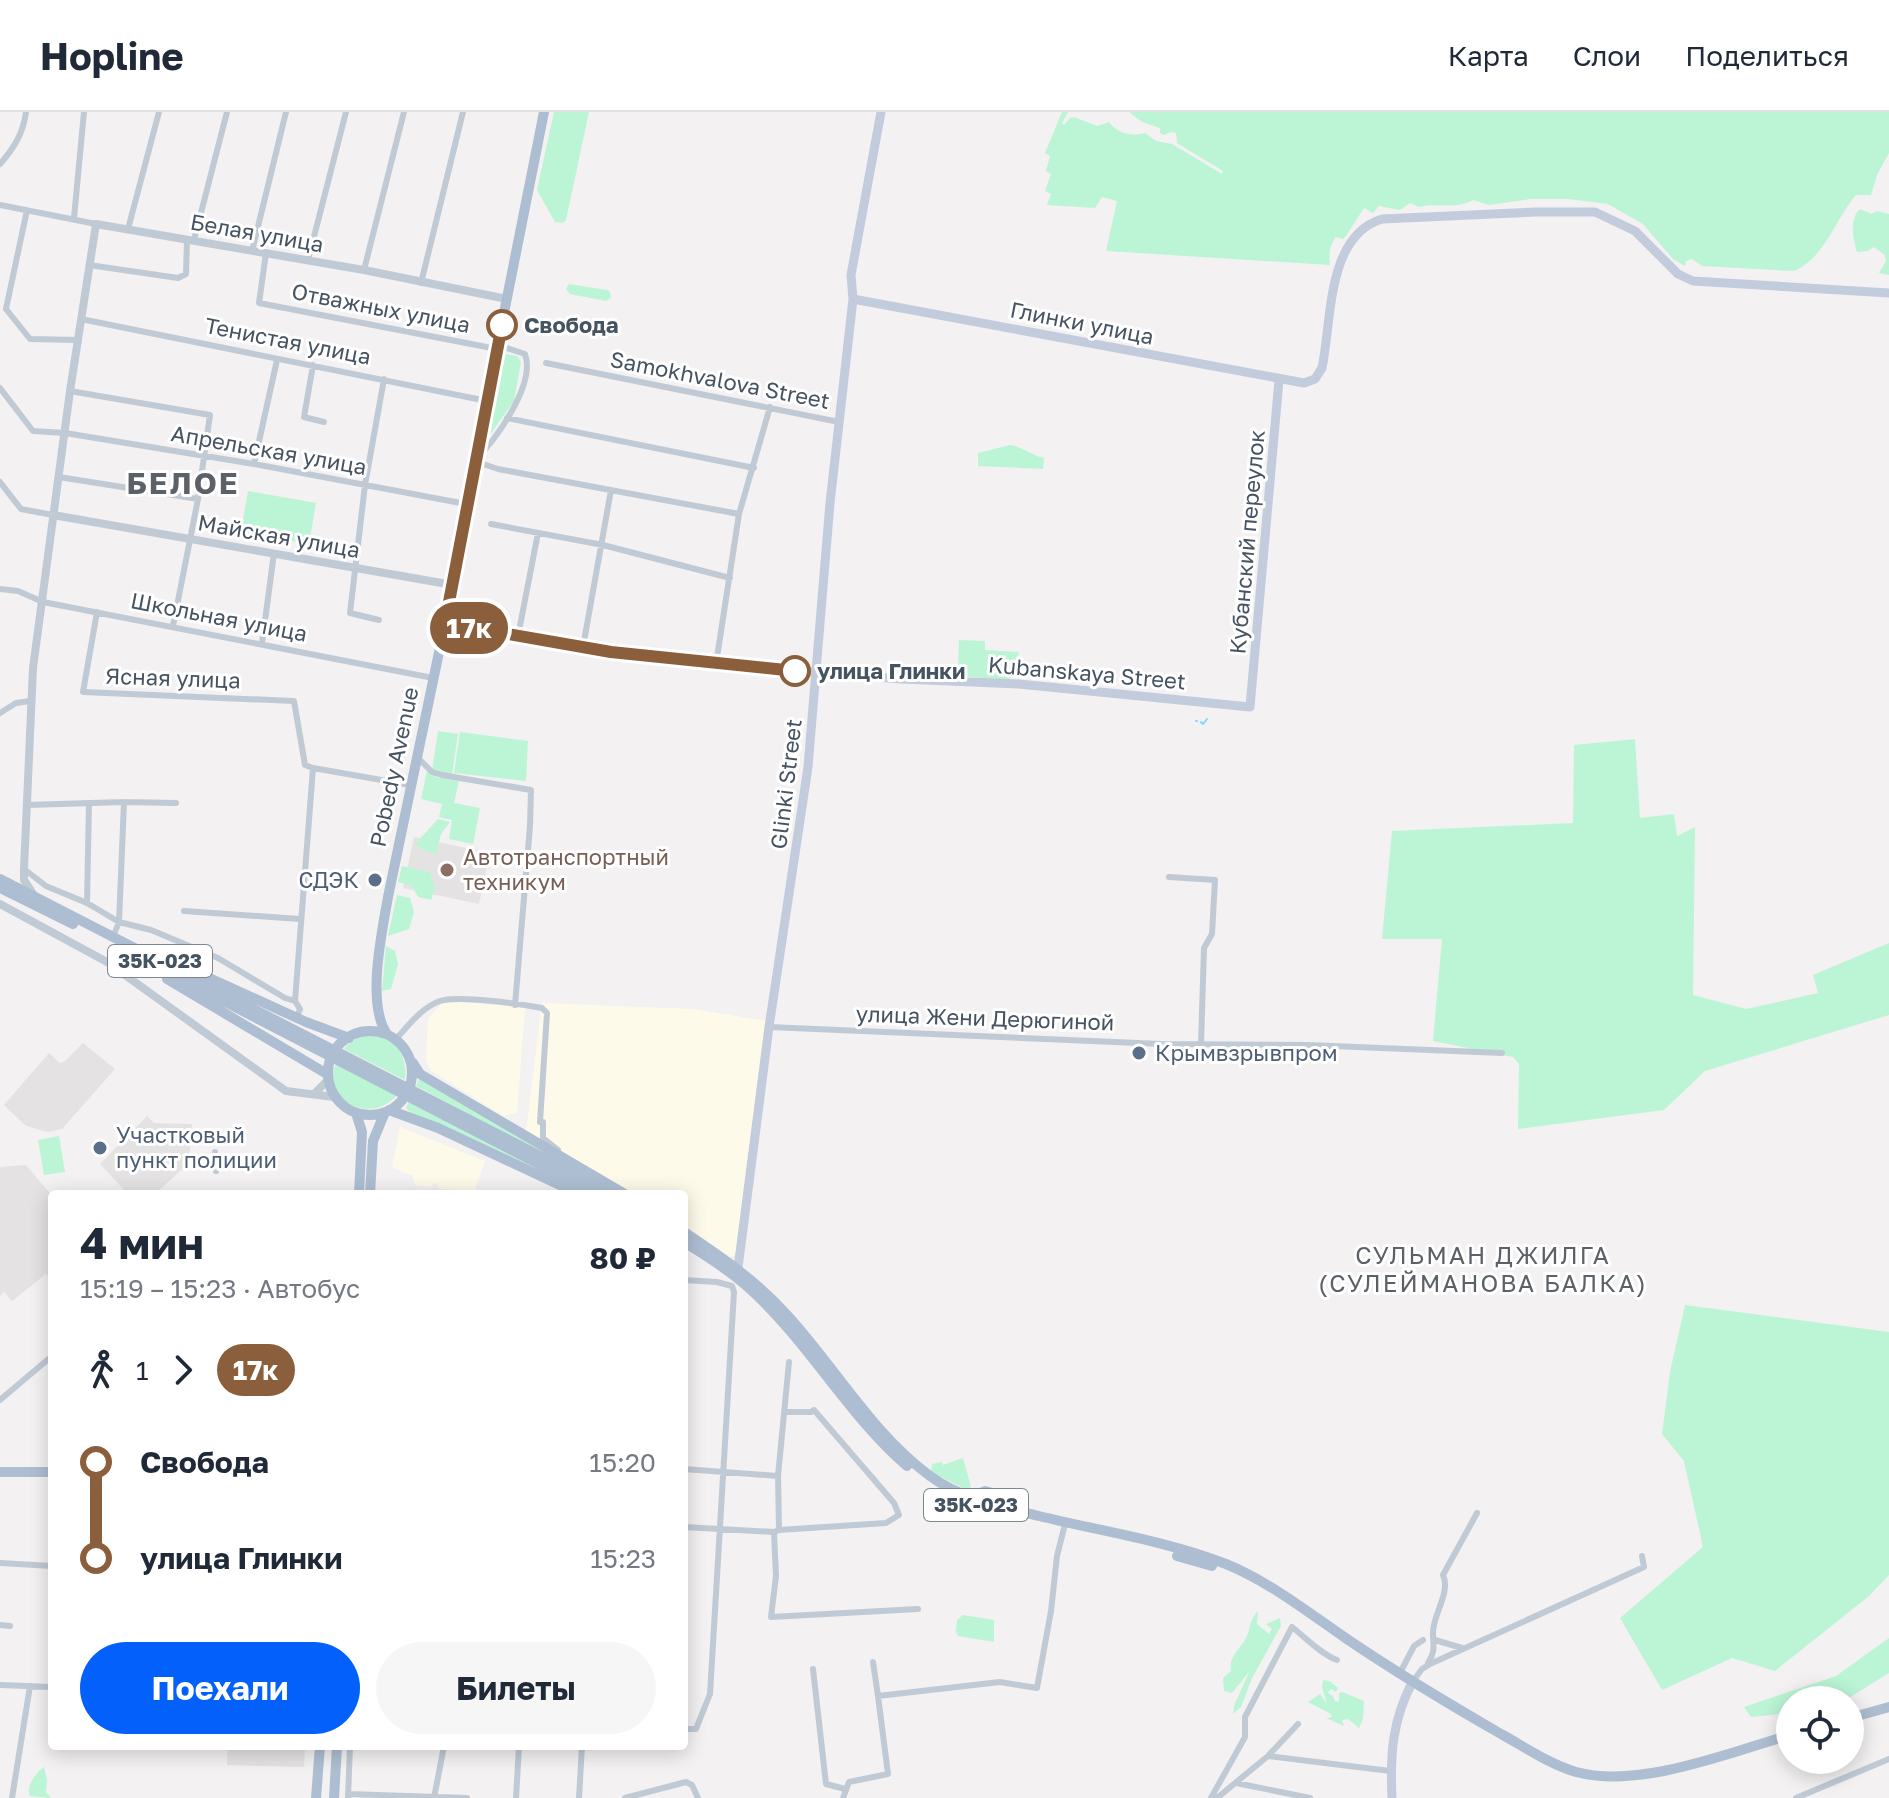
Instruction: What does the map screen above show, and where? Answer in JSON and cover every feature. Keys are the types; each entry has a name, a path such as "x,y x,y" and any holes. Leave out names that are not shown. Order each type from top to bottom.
{"main road":[{"name":"Pobedy Avenue","path":"391,1037 381,1024 377,1009 381,934 453,585 474,461 544,112"},
{"name":"Glinki Street","path":"738,1268 769,1027 802,811 853,299 852,270 881,112"},
{"name":"Глинки улица","path":"853,299 1304,383 1315,379 1322,368 1340,261 1345,250 1363,227 1382,219 1511,212 1595,212 1635,231 1678,274 1693,281 1889,293"},
{"name":"Кубанский переулок","path":"1250,707 1279,380"},
{"name":"Kubanskaya Street","path":"445,623 583,648 716,664 1019,684 1250,707"},
{"name":"35К-023","path":"0,879 113,937 135,952"},
{"name":"35К-023","path":"0,888 135,952 590,1190"},
{"path":"135,952 196,971 297,1017 354,1035 372,1031 391,1037 405,1049 420,1074 618,1190"},
{"path":"135,952 183,990 327,1078"},
{"path":"377,1009 369,1024 333,1054 327,1078 334,1097 356,1113 387,1111 438,1128 570,1190"},
{"path":"370,1190 373,1141 387,1111 407,1092 413,1075 411,1061"},
{"name":"35К-023","path":"416,1097 606,1190"},
{"path":"356,1113 362,1132 359,1190"},
{"name":"35К-023","path":"688,1235 738,1268 787,1314 904,1454 933,1478 972,1497 1012,1513 1144,1540 1229,1566 1286,1598 1400,1673 1553,1764 1592,1774 1627,1775 1661,1771 1776,1739"},
{"name":"35К-023","path":"688,1244 718,1263 764,1303 861,1419 924,1480 953,1497 1213,1566 1255,1586 1347,1639"},
{"path":"0,1472 48,1472"},
{"path":"1392,1798 1390,1771 1394,1727 1413,1681"},
{"path":"1864,1714 1889,1707"},
{"path":"316,1798 320,1750"},
{"path":"334,1798 337,1750"}],"street":[{"path":"0,164 24,129 26,112"},
{"path":"74,218 84,112"},
{"path":"128,229 159,112"},
{"path":"89,265 178,278 186,274 191,239 227,112"},
{"path":"252,251 286,112"},
{"path":"308,260 346,112"},
{"path":"364,270 404,112"},
{"path":"421,283 463,112"},
{"name":"Белая улица","path":"0,205 364,270 507,299"},
{"path":"27,210 3,310 30,339 79,340"},
{"path":"36,898 26,885 24,869 30,701 70,391 96,224"},
{"name":"Отважных улица","path":"266,253 259,303 497,349"},
{"name":"Тенистая улица","path":"81,319 487,401"},
{"path":"497,349 521,351 527,357 519,400 474,461 498,469 739,514"},
{"path":"254,464 277,360"},
{"name":"Samokhvalova Street","path":"546,363 839,422"},
{"path":"313,365 304,417 324,422"},
{"path":"379,620 350,613 365,485 384,379"},
{"name":"Апрельская улица","path":"0,388 33,431 65,433 202,458 254,464 466,504"},
{"path":"70,391 210,415 198,499 173,626"},
{"path":"716,664 739,514 770,407"},
{"path":"507,418 754,468"},
{"path":"59,477 198,499"},
{"path":"0,482 21,509 53,515"},
{"path":"583,648 611,490"},
{"name":"Майская улица","path":"53,515 453,585"},
{"path":"491,524 603,545 730,578"},
{"path":"518,636 538,533"},
{"path":"262,643 274,553"},
{"name":"Школьная улица","path":"0,589 18,591 43,602 433,678"},
{"name":"Ясная улица","path":"97,612 83,692 294,701 309,766"},
{"path":"0,713 16,703 30,701"},
{"path":"416,756 432,772 442,775 531,790 515,1005"},
{"path":"297,1017 300,1009 295,1001 309,766 410,785"},
{"path":"113,937 119,922 124,802"},
{"path":"87,903 89,803"},
{"path":"27,805 176,803"},
{"path":"24,869 46,886 87,903 119,922 151,930 218,958 295,1001"},
{"path":"0,879 17,877 24,869"},
{"path":"1169,877 1215,880 1212,934 1204,948 1201,1045"},
{"path":"0,904 107,962 286,1091 334,1097"},
{"path":"184,911 300,919"},
{"path":"391,1037 440,1001 539,1007 547,1013 540,1122 543,1122 543,1138 573,1162"},
{"name":"улица Жени Дерюгиной","path":"769,1027 1201,1045 1308,1045 1502,1053"},
{"path":"314,1094 327,1078"},
{"path":"215,1152 216,1171"},
{"path":"688,1280 717,1282 732,1286 734,1292 710,1694 696,1729 688,1729"},
{"path":"0,1400 48,1359"},
{"path":"789,1362 778,1476 776,1576 771,1617 918,1609"},
{"path":"688,1527 777,1531 886,1523 899,1515 894,1503 814,1410 785,1412"},
{"path":"688,1469 778,1476"},
{"path":"1413,1681 1435,1651 1433,1628 1446,1586 1443,1575 1477,1513"},
{"path":"878,1696 1000,1682 1037,1688 1064,1528"},
{"path":"1426,1666 1644,1567 1642,1556"},
{"path":"0,1563 48,1566"},
{"path":"0,1625 10,1626"},
{"path":"1211,1798 1245,1737 1245,1717 1292,1627 1325,1655 1337,1660"},
{"path":"1400,1673 1414,1646 1423,1640"},
{"path":"1435,1640 1467,1649"},
{"path":"843,1798 849,1782 888,1774 873,1662"},
{"path":"813,1669 826,1784 845,1789"},
{"path":"0,1685 48,1685"},
{"path":"12,1798 30,1686"},
{"path":"1217,1798 1268,1756 1298,1724"},
{"path":"350,1750 348,1796 466,1798"},
{"path":"434,1797 443,1750"},
{"path":"516,1798 519,1750"},
{"path":"579,1798 582,1750"},
{"path":"1268,1756 1390,1771"},
{"path":"1796,1798 1889,1759"},
{"path":"625,1798 689,1783 698,1798"},
{"path":"1236,1783 1310,1798"}],"shaded area":[{"name":"Автотранспортный техникум","path":"414,837 490,853 479,904 403,888"},
{"path":"452,1001 525,1008 517,1113 503,1116 430,1070 426,1060 428,1019 442,1003"},
{"path":"542,1003 693,1009 767,1021 737,1252 734,1256 728,1257 688,1232 688,1190 622,1190 526,1131"},
{"path":"83,1043 115,1069 62,1129 48,1132 26,1126 4,1105 49,1053 60,1063 64,1062"},
{"path":"147,1116 154,1123 192,1124 189,1163 159,1190 124,1190 100,1164"},
{"path":"400,1127 485,1161 475,1190 438,1188 438,1184 433,1183 432,1187 415,1185 412,1176 392,1167"},
{"path":"26,1165 48,1191 48,1276 46,1274 12,1301 4,1292 0,1296 0,1167"},
{"path":"228,1750 305,1750 304,1767 227,1765"}],"green space":[{"path":"554,112 589,112 563,223 555,222 537,190"},
{"path":"1062,112 1068,112 1062,123 1064,125 1074,117 1097,126 1109,122 1125,133 1145,133 1156,141 1172,144 1222,174 1223,171 1177,143 1176,133 1164,135 1160,133 1160,128 1142,122 1129,112 1889,112 1889,153 1871,195 1856,195 1822,248 1794,271 1702,266 1692,259 1686,261 1685,266 1673,259 1643,224 1608,204 1568,199 1531,199 1489,205 1473,200 1460,205 1419,207 1410,203 1400,210 1379,206 1373,213 1364,208 1346,236 1334,240 1330,265 1106,251 1117,201 1102,197 1095,208 1047,205 1051,194 1045,191 1051,174 1046,171 1050,156 1045,153"},
{"path":"1860,209 1871,214 1877,211 1889,214 1889,275 1879,273 1886,261 1885,255 1874,247 1857,252 1853,224"},
{"path":"569,284 607,290 611,298 606,301 570,294 566,289"},
{"path":"505,354 517,356 521,362 514,401 484,443"},
{"path":"1010,445 1044,458 1043,469 978,466 978,453"},
{"path":"248,491 316,503 309,544 241,532"},
{"path":"959,640 985,641 985,650 1019,652 1011,678 962,676 958,669"},
{"path":"438,731 458,734 452,774 432,771"},
{"path":"460,732 528,741 526,781 454,773"},
{"path":"1635,739 1640,818 1674,814 1677,836 1695,827 1693,995 1746,1009 1818,993 1813,975 1889,943 1889,1015 1705,1071 1664,1110 1518,1129 1519,1064 1513,1057 1433,1041 1442,939 1382,939 1392,831 1573,823 1574,745"},
{"path":"427,771 436,777 459,781 454,803 480,808 473,844 449,839 452,820 439,817 442,804 421,799"},
{"path":"438,819 450,822 441,834 436,854 415,844"},
{"path":"402,866 430,872 435,888 431,900 418,897 412,886 398,882"},
{"path":"397,895 410,898 414,912 409,929 388,936"},
{"path":"386,946 395,951 398,964 391,989 382,991"},
{"path":"364,1035 383,1038 396,1047 404,1061 405,1080 344,1049 351,1041"},
{"path":"336,1063 397,1095 374,1109 350,1104 335,1088 333,1076"},
{"path":"420,1077 590,1178 416,1086"},
{"path":"409,1101 584,1190 413,1115 406,1108"},
{"path":"59,1136 65,1172 44,1175 38,1140"},
{"path":"1685,1305 1889,1332 1889,1575 1869,1596 1775,1671 1732,1658 1662,1690 1620,1618 1703,1547 1684,1461 1662,1434 1670,1372"},
{"path":"963,1458 971,1487 967,1490 931,1472 932,1464 942,1462 943,1465"},
{"path":"1258,1611 1257,1624 1269,1634 1272,1629 1266,1624 1280,1618 1281,1626 1252,1678 1241,1707 1233,1714 1249,1672 1232,1693 1224,1691 1223,1678 1231,1671 1233,1656 1245,1640"},
{"path":"963,1615 994,1620 994,1642 958,1636 957,1620"},
{"path":"1889,1638 1889,1673 1864,1688 1864,1686 1806,1686 1836,1676"},
{"path":"1323,1680 1330,1681 1338,1688 1336,1692 1331,1689 1328,1693 1335,1701 1339,1702 1339,1693 1342,1692 1364,1701 1359,1728 1348,1719 1342,1720 1344,1726 1326,1718 1332,1717 1331,1714 1308,1702 1320,1694 1327,1704"},
{"path":"1776,1696 1776,1714 1751,1717 1744,1707"},
{"path":"44,1767 46,1792 51,1798 30,1796 30,1784"}],"waterway":[{"path":"1201,722 1203,724 1207,719"}],"bus line":[{"name":"17к","path":"502,325 445,623 611,652 795,671"}],"place":[{"name":"Свобода","path":"502,325"},
{"name":"улица Глинки","path":"795,671"},
{"name":"Автотранспортный техникум","path":"447,870"},
{"name":"СДЭК","path":"375,880"},
{"name":"Крымвзрывпром","path":"1139,1053"},
{"name":"Участковый пункт полиции","path":"100,1148"}],"district":[{"name":"БЕЛОЕ","path":"183,484"},
{"name":"СУЛЬМАН ДЖИЛГА (СУЛЕЙМАНОВА БАЛКА)","path":"1483,1270"}]}
